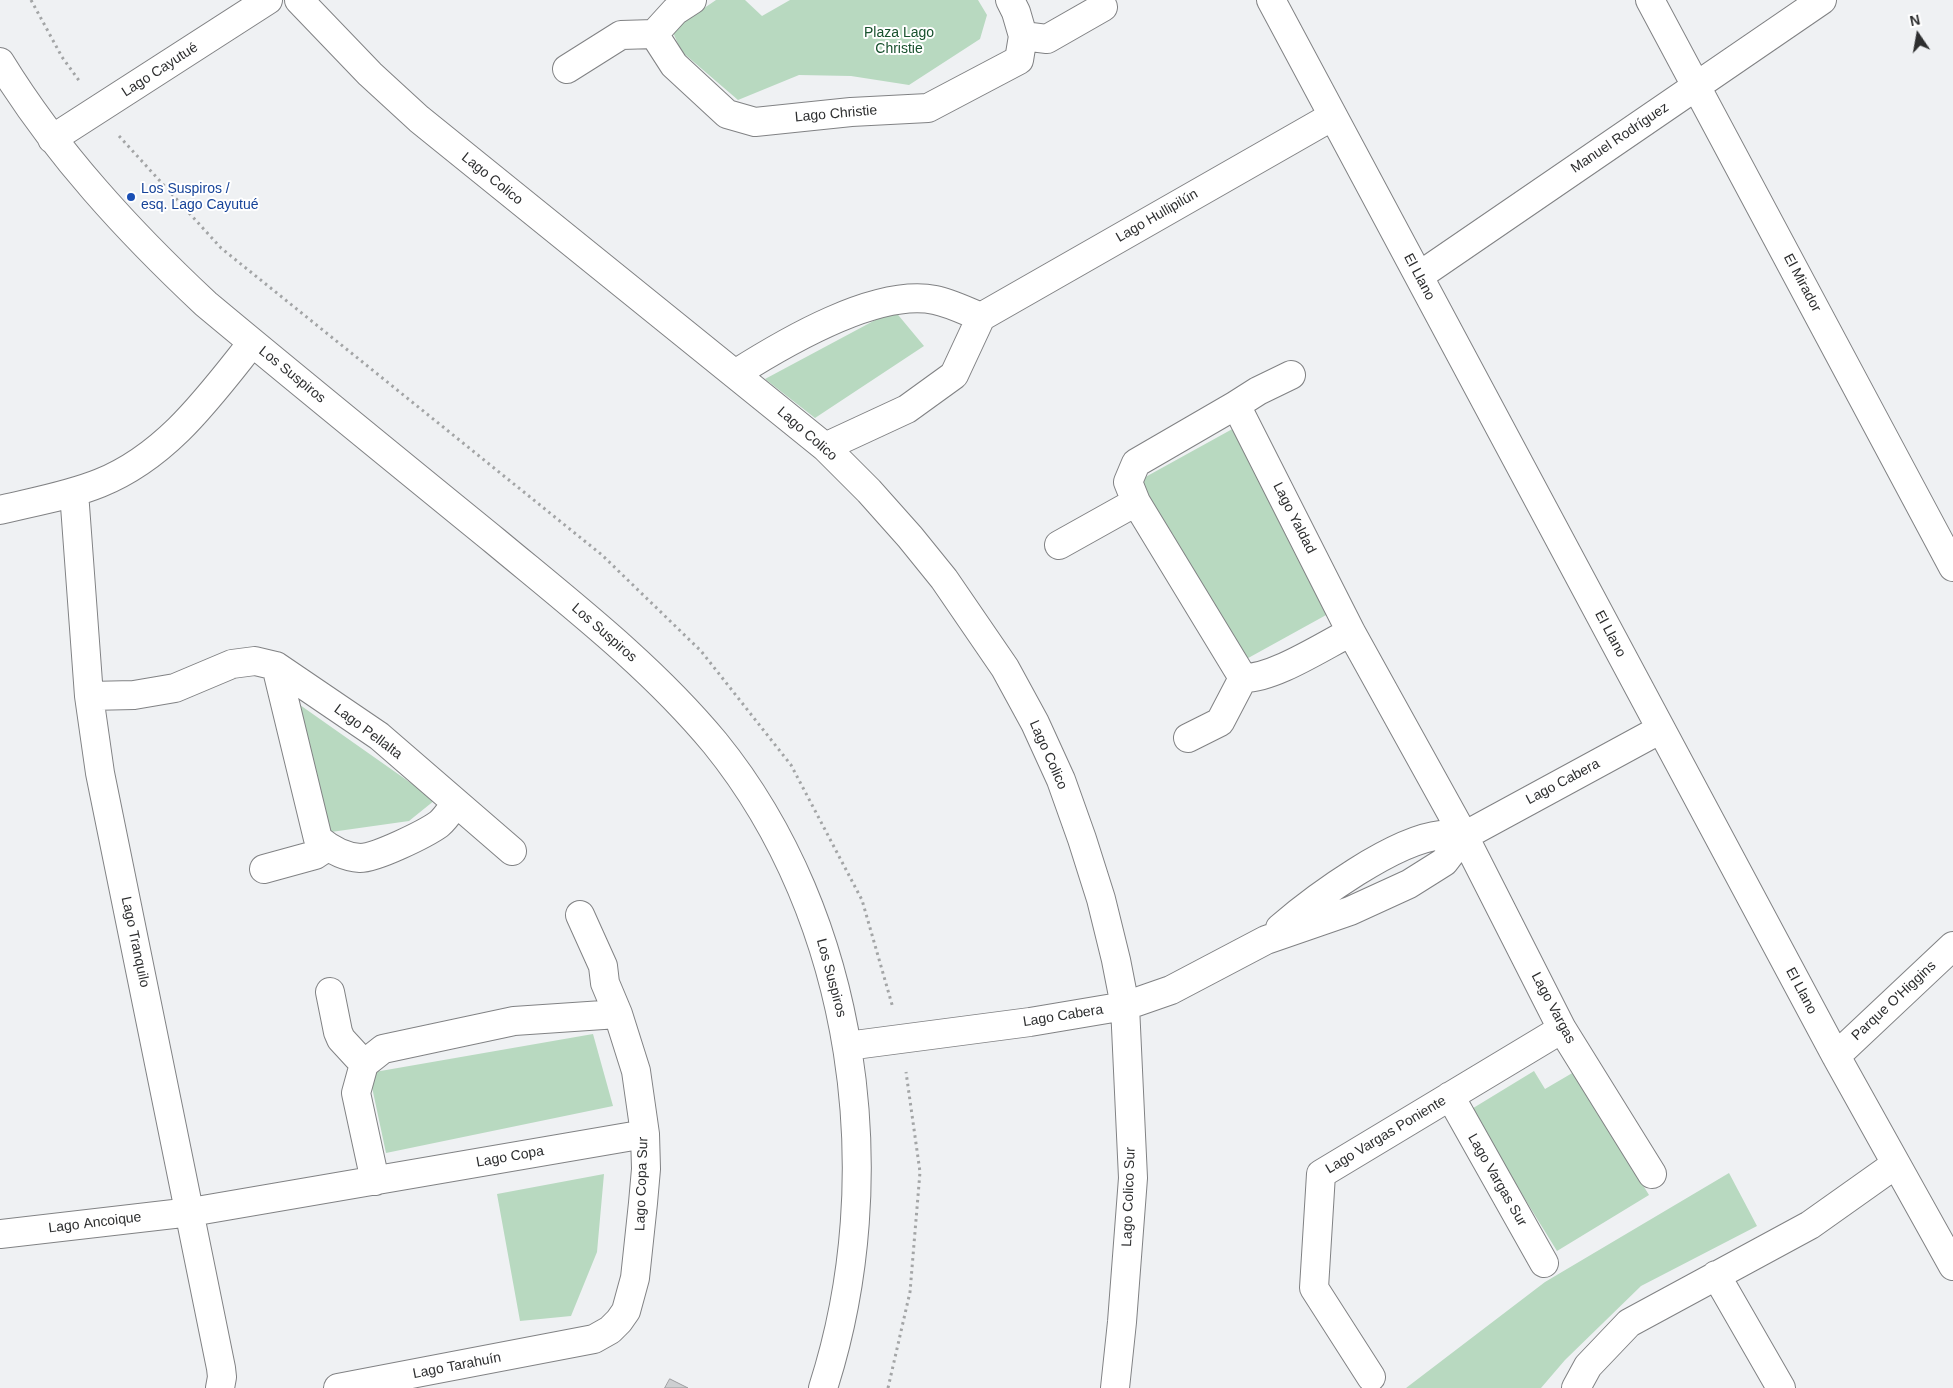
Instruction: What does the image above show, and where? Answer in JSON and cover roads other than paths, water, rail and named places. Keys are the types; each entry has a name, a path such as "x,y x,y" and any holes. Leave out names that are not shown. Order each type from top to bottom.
{"street":[{"name":"Lago Cayutué","path":"52,139 268,0"},
{"name":"Lago Colico","path":"299,0 370,74 419,119 825,448 869,491 910,537 944,579 1005,668 1035,723 1060,780 1082,839 1101,899 1125,1006"},
{"path":"567,69 622,35 654,34 675,11 692,0"},
{"name":"Lago Christie","path":"654,34 674,65 727,114 755,122 851,112 928,108 1019,60 1023,36 1016,12 1010,0"},
{"name":"El Llano","path":"1271,0 1836,1056 1953,1266"},
{"name":"El Mirador","path":"1650,0 1953,567"},
{"name":"Manuel Rodríguez","path":"1419,276 1822,0"},
{"path":"1023,36 1047,39 1103,7"},
{"name":"Los Suspiros","path":"0,62 52,139 89,184 163,264 206,304 618,644 686,710 716,745 744,782 769,822 796,875 818,931 830,970 847,1046 854,1102 856,1196 853,1241 848,1285 839,1331 823,1388"},
{"name":"Lago Hullipilún","path":"981,317 1333,116"},
{"path":"735,374 766,354 846,314 900,298 934,300 981,317 954,375 907,409 825,448"},
{"path":"0,510 74,492 100,483 125,471 148,456 178,432 204,403 252,342"},
{"path":"1243,678 1136,502 1128,482 1136,463 1258,391 1291,374"},
{"name":"Lago Yaldad","path":"1236,405 1351,632 1464,836"},
{"name":"Lago Tranquilo","path":"74,492 89,696 100,773 191,1212 221,1368 220,1388"},
{"path":"1059,546 1136,502"},
{"path":"1243,678 1253,678 1271,673 1351,632"},
{"name":"Lago Pellalta","path":"89,696 134,695 176,688 232,664 255,661 276,666 379,736 512,851"},
{"path":"276,666 318,839 328,847 338,853 361,858 406,843 440,823 456,803"},
{"path":"1188,738 1220,722 1243,678"},
{"name":"Lago Cabera","path":"847,1046 1030,1022 1125,1006 1171,990 1266,940 1350,911 1409,884 1444,862 1464,836 1661,729"},
{"name":"Lago Cabera","path":"1266,940 1296,914 1332,888 1396,850 1420,840 1441,835 1464,836"},
{"name":"Lago Vargas","path":"1464,836 1562,1029 1652,1174"},
{"path":"264,869 315,855 328,847"},
{"name":"Lago Copa Sur","path":"576,1343 594,1339 610,1330 622,1316 630,1299 636,1278 646,1169 645,1134 636,1071 618,1014 604,982 603,966 580,915"},
{"name":"Parque O'Higgins","path":"1836,1056 1953,946"},
{"path":"330,992 341,1039 364,1064"},
{"name":"Lago Colico Sur","path":"1115,1388 1133,1178 1125,1006"},
{"path":"375,1181 356,1093 364,1064 383,1049 514,1021 618,1014"},
{"name":"Lago Vargas Poniente","path":"1371,1377 1314,1288 1321,1174 1562,1029"},
{"name":"Lago Vargas Sur","path":"1450,1096 1544,1263"},
{"name":"Lago Copa","path":"191,1212 645,1134"},
{"path":"1576,1388 1588,1366 1629,1323 1810,1225 1896,1164"},
{"name":"Lago Ancoique","path":"0,1234 191,1212"},
{"path":"1716,1275 1781,1388"},
{"name":"Lago Tarahuín","path":"338,1388 576,1343"}],"place":[{"name":"Los Suspiros / esq. Lago Cayutué","path":"131,197"}],"park label":[{"name":"Plaza Lago Christie","path":"899,42"}]}
